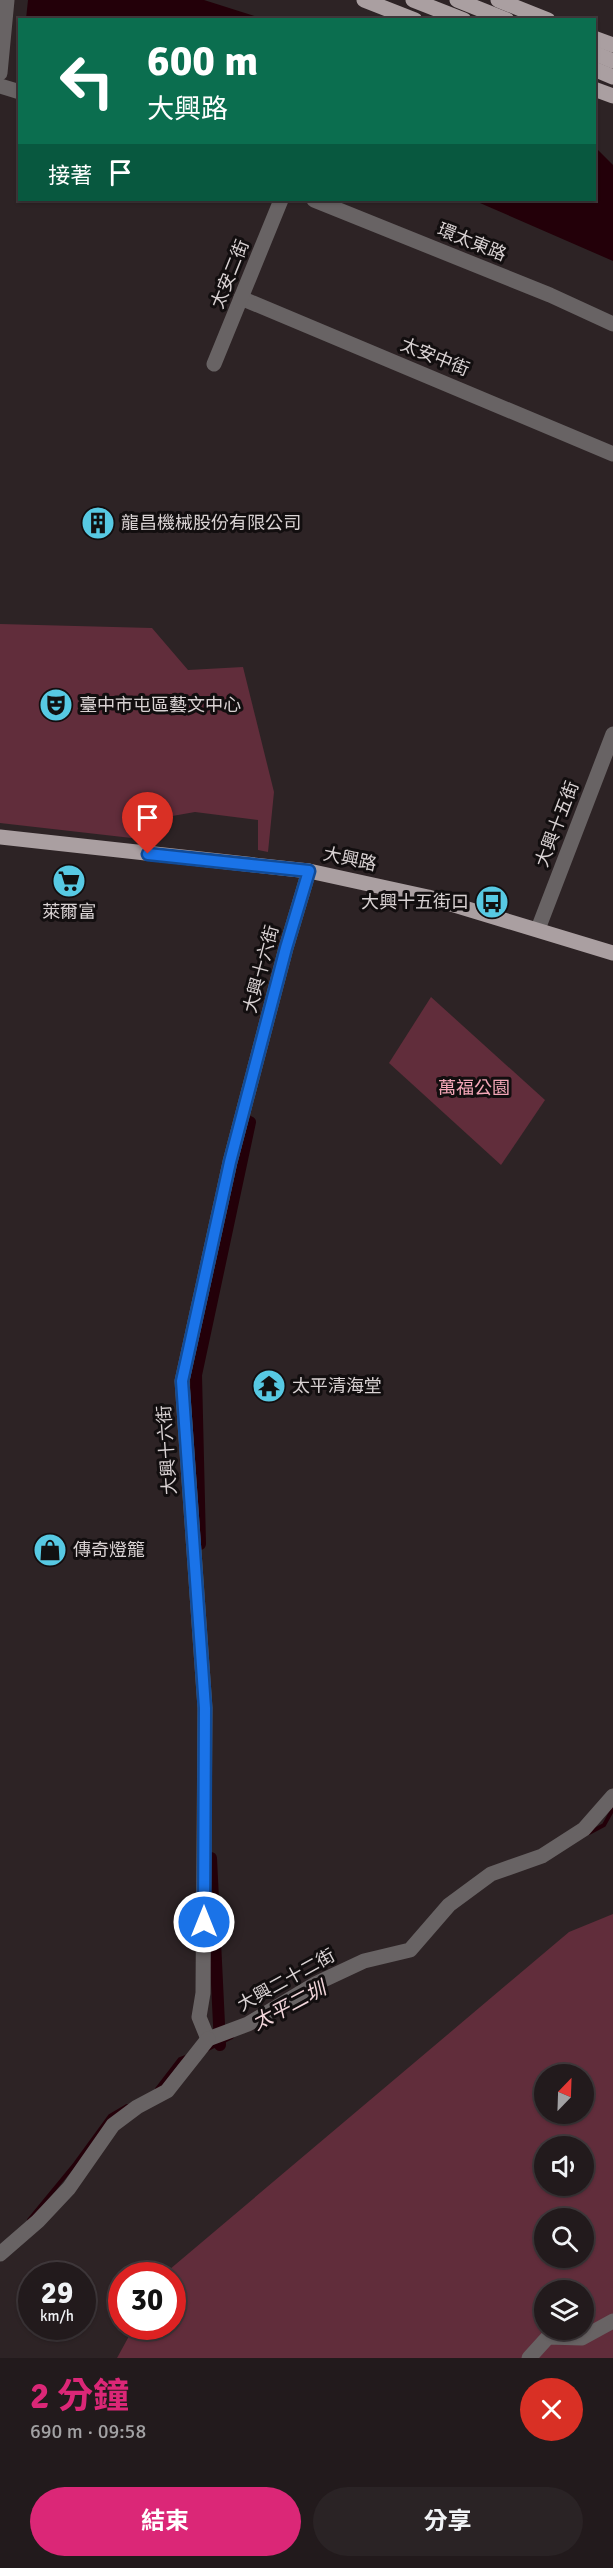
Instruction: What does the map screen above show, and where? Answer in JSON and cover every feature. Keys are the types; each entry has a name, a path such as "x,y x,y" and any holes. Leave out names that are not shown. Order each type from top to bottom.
{"main road":[{"path":"364,0 410,18"},
{"path":"413,0 459,18"},
{"path":"457,0 502,18"},
{"path":"498,0 543,18"},
{"path":"596,39 613,45"},
{"path":"596,54 613,61"},
{"path":"596,70 613,77"},
{"path":"596,90 613,96"},
{"name":"大興路","path":"0,837 309,871 386,886 613,953"}],"street":[{"path":"0,72 7,0"},
{"path":"0,86 18,91"},
{"name":"太安二街","path":"214,364 281,201"},
{"name":"環太東路","path":"316,201 539,291 613,324"},
{"name":"太安中街","path":"241,298 613,454"},
{"name":"大興十五街","path":"538,929 613,734"},
{"name":"大興十六街","path":"208,2040 199,2017 203,1993 205,1708 182,1381 230,1162 286,948 309,871"},
{"name":"大興二十二街","path":"208,2040 248,2024 317,1983 364,1961 410,1950 448,1905 490,1874 551,1851 584,1828 613,1796"},
{"path":"0,2254 38,2221 69,2187 113,2125 137,2107 167,2091 208,2040"},
{"path":"530,2358 548,2337 582,2338 613,2321"}],"green space":[{"path":"0,624 152,628 188,670 243,667 274,792 268,852 258,850 258,820 195,812 161,818 158,841 0,823"},
{"name":"萬福公園","path":"431,997 545,1100 501,1165 389,1063"},
{"path":"613,1914 613,2358 117,2358 127,2340 186,2340 186,2262 178,2262 569,1932"}],"shaded area":[{"path":"0,0 204,0 261,18 18,18"},
{"path":"596,148 613,165 613,261 475,201 596,201"}],"pier":[{"path":"0,0 28,0 26,18 18,18 18,46 0,40"}],"waterway":[{"path":"200,1544 196,1375 250,1122"},
{"name":"太平二圳","path":"589,1833 604,1825 613,1809"},
{"path":"211,1858 220,2045"},
{"name":"太平二圳","path":"206,2050 232,2037"},
{"name":"太平二圳","path":"157,2089 180,2059 188,2056"},
{"name":"太平二圳","path":"29,2220 75,2164 110,2116 127,2106"}],"place":[{"name":"龍昌機械股份有限公司","path":"98,523"},
{"name":"臺中市屯區藝文中心","path":"56,705"},
{"name":"萊爾富","path":"69,881"},
{"name":"大興十五街口","path":"492,902"},
{"name":"太平清海堂","path":"269,1386"},
{"name":"傳奇燈籠","path":"50,1550"}],"route":[{"path":"148,854 309,871 286,948 230,1162 182,1381 205,1708 204,1922"}]}
